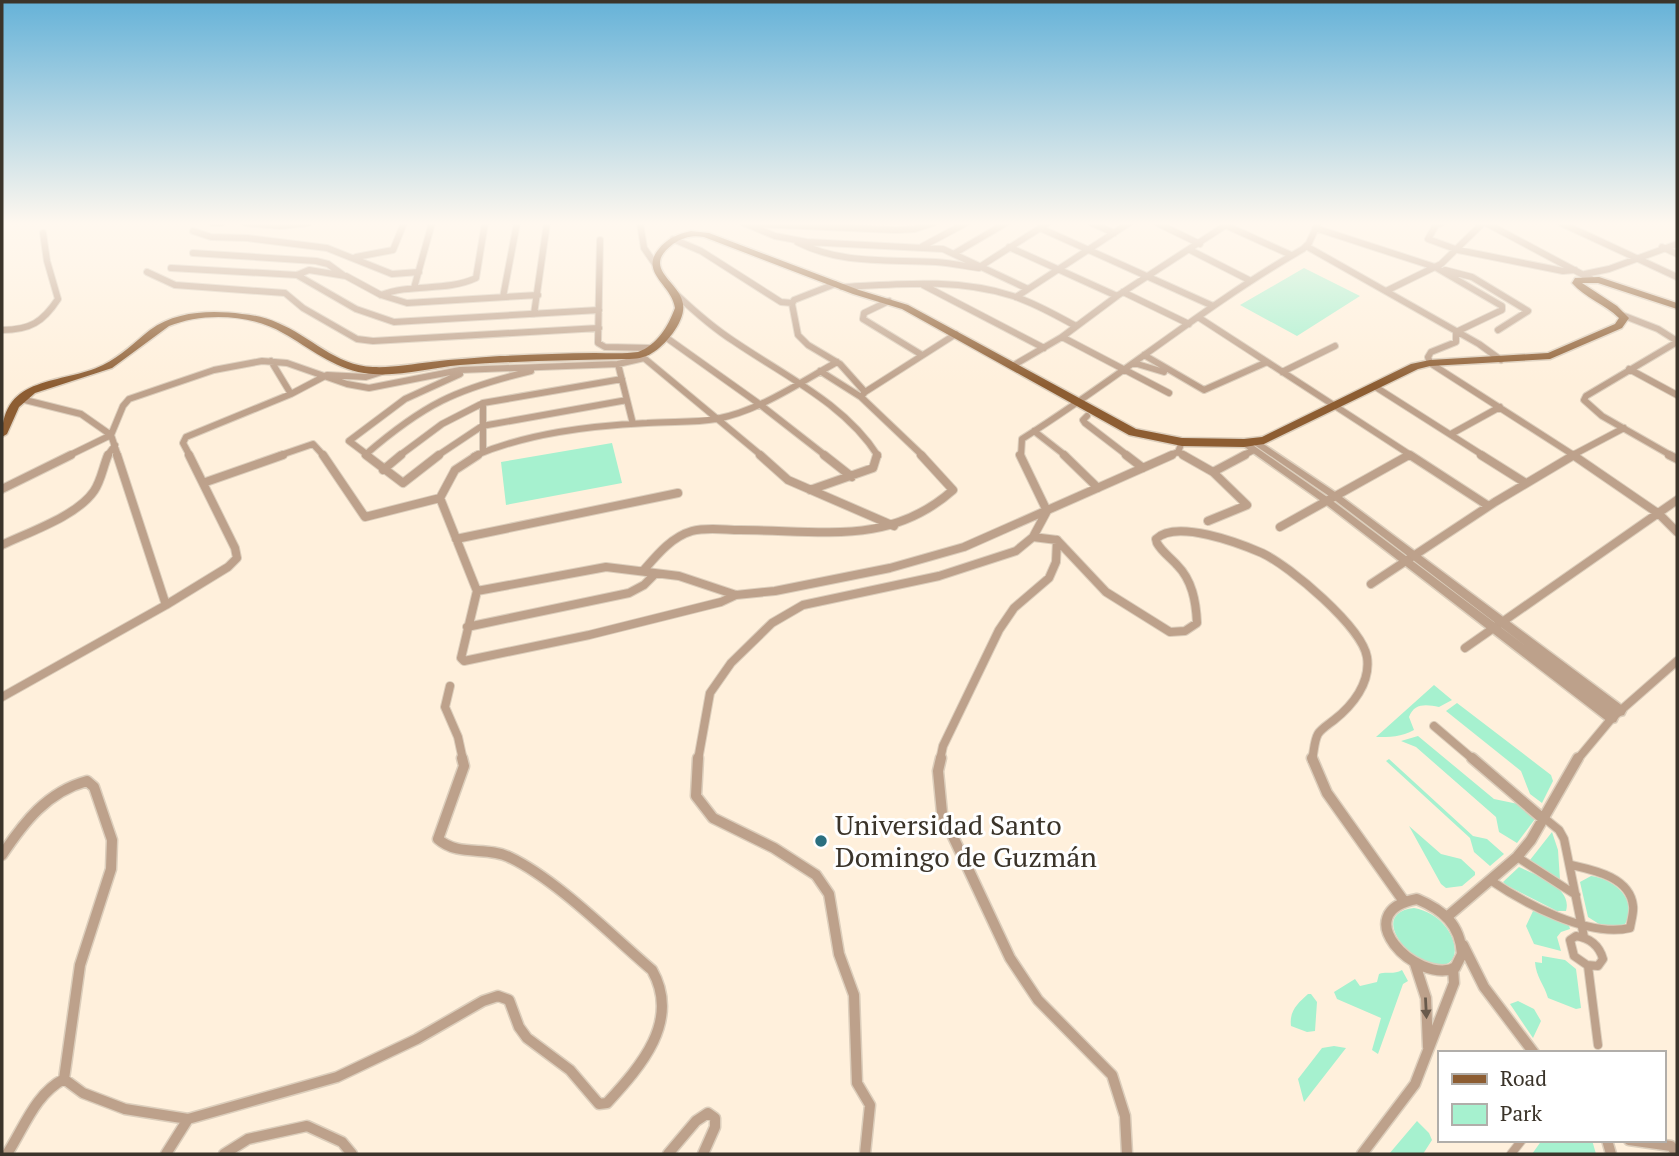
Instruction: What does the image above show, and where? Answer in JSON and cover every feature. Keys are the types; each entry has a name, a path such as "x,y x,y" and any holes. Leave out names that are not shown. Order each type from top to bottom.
{"main road":[{"path":"2,434 21,398 43,387 111,365 131,353 166,324 201,316 264,321 353,367 385,370 484,360 646,353 664,336 679,312 676,294 661,277"},
{"path":"817,277 889,301 1014,365 1133,432 1180,447 1252,445 1335,407 1406,369 1430,363 1557,354 1619,326 1624,318 1622,315 1581,277"},
{"path":"1581,277 1677,306"}],"street":[{"path":"2,330 22,330 47,317 58,299 52,277"},
{"path":"158,277 176,285 285,293 303,308 357,339 373,341 599,328"},
{"path":"300,277 381,320 394,322 599,310"},
{"path":"348,277 381,295 407,303 538,295"},
{"path":"414,288 417,277"},
{"path":"381,295 414,288 466,283 476,277"},
{"path":"503,297 507,277"},
{"path":"534,314 540,277"},
{"path":"599,277 598,343 601,346 646,353 788,480 894,526"},
{"path":"742,277 781,302 792,303 802,295 838,285 952,284 1016,297 1076,326"},
{"path":"1003,277 1028,289"},
{"path":"1016,297 1048,277"},
{"path":"1077,277 1189,324"},
{"path":"1014,365 1062,337 1147,277"},
{"path":"1151,277 1213,306"},
{"path":"1244,277 1250,280"},
{"path":"865,1154 870,1105 857,1083 854,995 839,954 829,894 816,874 774,848 713,817 696,796 698,752 710,693 731,663 764,631 803,605 959,570 1016,551 1033,537 1047,511 1041,493 1018,454 1022,439 1079,403 1255,277"},
{"path":"1360,277 1501,360"},
{"path":"1386,292 1416,277"},
{"path":"1452,277 1502,306 1502,310 1456,332"},
{"path":"1472,277 1528,311 1498,330"},
{"path":"1566,277 1581,277"},
{"path":"920,284 952,298 1044,348"},
{"path":"676,294 715,330 845,418 869,441 878,456 873,468 810,490"},
{"path":"889,301 864,313 863,320 922,355"},
{"path":"643,571 667,547 692,531 751,529 831,532 894,526 934,508 953,491 939,472 863,394 837,362 808,345 798,335 792,303"},
{"path":"1622,315 1658,329 1677,342 1629,369 1586,396 1584,400 1602,416 1677,459"},
{"path":"1198,317 1487,505"},
{"path":"1456,332 1456,342 1431,352 1428,357 1430,363 1572,454 1659,514 1677,532"},
{"path":"863,394 956,334"},
{"path":"664,336 758,403 852,477"},
{"path":"1062,337 1169,394"},
{"path":"1282,372 1335,346"},
{"path":"2,489 111,435 123,406 129,399 229,368 271,361 327,375 358,387 370,388 428,374 473,369 618,364 646,353"},
{"path":"1144,355 1204,390 1267,362"},
{"path":"271,361 291,394"},
{"path":"203,483 313,444 320,448 331,470 345,484 365,517 440,498 455,469 483,450 518,439 633,424 720,419 797,384 837,362"},
{"path":"1134,363 1177,375"},
{"path":"618,364 633,424"},
{"path":"365,455 412,416 444,398 494,380 544,368"},
{"path":"473,369 438,382 405,399 350,439 350,442 403,483 449,446 482,426 627,400"},
{"path":"1629,369 1677,395"},
{"path":"2,697 166,605 228,567 237,558 235,548 183,443 186,438 291,394 327,375 366,377 385,370"},
{"path":"820,371 863,394"},
{"path":"383,470 427,432 483,403 621,379"},
{"path":"1374,386 1524,482"},
{"path":"21,398 85,414 98,420 111,435 166,605"},
{"path":"483,403 483,450"},
{"path":"1451,434 1500,407"},
{"path":"1087,416 1084,418 1085,423 1143,468"},
{"path":"1371,584 1524,482 1624,428"},
{"path":"1034,431 1057,448 1098,488"},
{"path":"2,545 89,497 102,479 115,445"},
{"path":"1213,472 1252,445 1331,498 1616,714"},
{"path":"440,498 477,591 461,658 464,661 589,635 721,602 736,595 775,591 890,569 964,547 1143,468 1180,447 1213,472 1247,505 1209,521"},
{"path":"1280,527 1409,455"},
{"path":"456,539 678,493"},
{"path":"1465,648 1677,500"},
{"path":"1033,537 1057,540 1106,592 1170,632 1185,631 1197,623 1189,581 1179,566 1157,547 1156,540 1162,533 1180,530 1209,535 1264,554 1319,595 1353,628 1367,657 1364,682 1353,705 1318,733 1312,760 1328,793 1403,900"},
{"path":"1057,540 1056,562 1049,578 1014,608 999,630 943,746 938,771 942,813 1010,958 1038,1000 1112,1075 1125,1116 1127,1154"},
{"path":"477,591 607,567 680,576 736,595"},
{"path":"467,627 629,593 644,585 654,574"},
{"path":"1448,916 1517,857 1577,760 1616,714 1677,661"},
{"path":"64,1079 83,1093 125,1109 188,1119 337,1077 498,996 509,1000 519,1027 527,1038 570,1070 599,1104 607,1103 635,1074 652,1045 664,1007 664,990 660,979 535,871 506,855 457,849 446,846 438,839 464,766 458,737 445,707 450,686"},
{"path":"1434,726 1559,830 1571,865 1584,937"},
{"path":"2,855 23,823 64,788 87,781 94,787 112,840 111,869 80,965 64,1079"},
{"path":"1517,857 1576,895"},
{"path":"1490,880 1540,910 1605,930 1625,931 1630,928 1633,906 1622,887 1604,872 1571,865"},
{"path":"1463,945 1461,958 1453,968 1439,972 1415,964 1395,946 1387,931 1386,917 1392,906 1403,900 1418,900 1433,905 1448,916 1458,930 1484,986 1533,1051"},
{"path":"1572,937 1584,937 1596,945 1602,955 1598,966 1588,966 1576,959 1569,949 1572,937"},
{"path":"1415,964 1426,998 1428,1054"},
{"path":"1588,966 1598,1045"},
{"path":"1362,1154 1415,1084 1454,983 1453,968"},
{"path":"7,1154 23,1132 39,1097 57,1081 64,1079"},
{"path":"668,1154 696,1121 708,1113 715,1118 715,1128 703,1154"},
{"path":"166,1154 188,1119"},
{"path":"224,1154 248,1139 307,1126 342,1142 352,1154"},
{"path":"1643,1142 1671,1146 1677,1153"}],"green space":[{"path":"1289,277 1322,277 1360,296 1297,336 1240,305"},
{"path":"612,443 622,483 506,505 501,462"},
{"path":"1434,685 1452,700 1439,707 1425,705 1414,709 1409,717 1414,730 1395,736 1376,737"},
{"path":"1457,703 1551,775 1553,781 1542,803 1530,794 1521,771 1446,711"},
{"path":"1418,736 1494,799 1518,804 1535,819 1517,843 1499,832 1496,817 1416,747 1401,741"},
{"path":"1389,759 1473,836 1487,839 1504,854 1490,866 1474,852 1470,838 1386,761"},
{"path":"1409,826 1441,854 1461,859 1475,875 1462,886 1446,888 1441,884"},
{"path":"1552,832 1558,850 1560,880 1530,860"},
{"path":"1519,867 1543,878 1558,889 1567,903 1566,911 1557,911 1506,885 1503,882"},
{"path":"1591,876 1609,882 1623,894 1629,909 1623,927 1599,924 1588,917 1580,882"},
{"path":"1414,908 1428,913 1448,930 1455,951 1446,964 1424,962 1404,947 1397,937 1393,927 1394,918 1401,912"},
{"path":"1533,911 1568,922 1570,929 1561,932 1557,937 1561,951 1534,944 1526,926"},
{"path":"1542,956 1565,960 1576,969 1581,1008 1576,1009 1548,998 1535,962 1542,963"},
{"path":"1402,970 1408,981 1403,984 1378,1054 1372,1050 1381,1018 1337,999 1334,992 1355,979 1360,986 1377,982 1379,974"},
{"path":"1308,994 1317,1002 1315,1031 1307,1032 1291,1026 1291,1016"},
{"path":"1518,1001 1534,1009 1541,1021 1533,1038 1510,1004"},
{"path":"1322,1048 1346,1048 1304,1102 1298,1079"},
{"path":"1417,1121 1432,1140 1423,1154 1389,1154"},
{"path":"1541,1142 1593,1142 1596,1154 1532,1154"}],"place":[{"name":"Universidad Santo Domingo de Guzmán","path":"821,841"}]}
